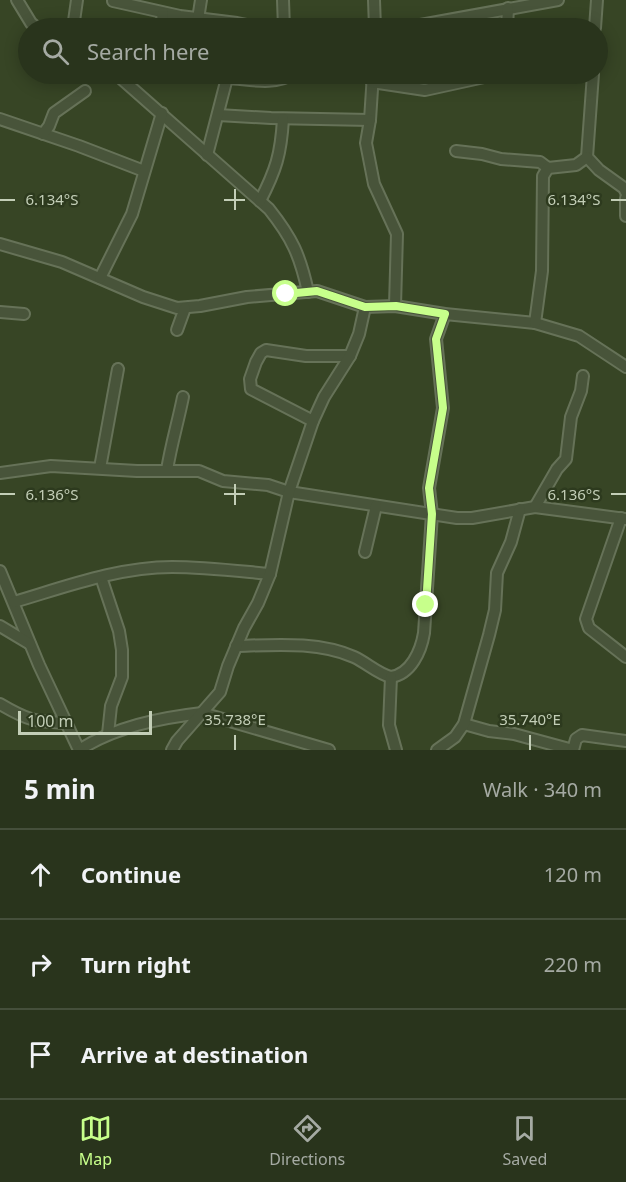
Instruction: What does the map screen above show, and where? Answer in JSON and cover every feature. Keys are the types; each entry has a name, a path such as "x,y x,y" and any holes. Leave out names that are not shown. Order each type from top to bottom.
{"street":[{"path":"17,0 28,18"},
{"path":"74,18 77,0"},
{"path":"195,18 201,0"},
{"path":"283,0 284,18"},
{"path":"374,0 375,18"},
{"path":"450,18 505,6 558,0"},
{"path":"596,18 597,0"},
{"path":"113,1 180,18"},
{"path":"162,18 163,13"},
{"path":"128,84 260,201 282,226 295,246 308,292"},
{"path":"207,155 218,115 223,84"},
{"path":"373,84 366,143 374,184 397,234 396,306"},
{"path":"399,84 425,90 452,84"},
{"path":"456,151 501,159 540,162 548,168 576,165 586,157 592,84"},
{"path":"43,134 54,113 85,91"},
{"path":"100,278 132,214 162,113"},
{"path":"218,115 283,119 370,120"},
{"path":"0,119 144,171"},
{"path":"260,201 275,173 281,148 283,119"},
{"path":"586,157 626,192"},
{"path":"535,323 542,271 543,176 548,168"},
{"path":"626,198 626,216"},
{"path":"0,244 62,262 143,297 177,308 248,297 317,291 365,307 396,306 445,314 535,323 579,336 626,367"},
{"path":"172,750 177,741 220,692 236,646 270,574 289,492 314,422 324,397 350,356 359,334 365,307"},
{"path":"177,330 185,308"},
{"path":"0,312 24,314"},
{"path":"236,646 277,644 331,650 353,656 391,677 404,674 408,669 422,642 432,514 429,488 443,408 436,339 445,314"},
{"path":"314,422 251,389 250,380 261,353 273,350 306,356 350,356"},
{"path":"100,468 118,369"},
{"path":"535,507 557,469 566,459 571,417 583,376"},
{"path":"167,470 183,397"},
{"path":"0,473 51,466 199,471 223,481 268,485 289,492 457,518 472,518 535,507 623,519 586,619 589,628 626,657"},
{"path":"365,552 376,506"},
{"path":"439,749 458,734 464,724 495,610 497,573 511,542 520,509"},
{"path":"14,602 101,577 172,567 270,574"},
{"path":"0,571 30,644 79,750 108,734 142,724 202,713 329,750"},
{"path":"101,577 119,631 122,650 122,677 111,706 108,734"},
{"path":"0,626 30,644"},
{"path":"391,677 389,726 396,750"},
{"path":"0,704 25,719 66,723"},
{"path":"464,724 489,731 514,734 573,750 576,739 582,735 626,741"}],"route":[{"path":"286,294 317,291 365,307 396,306 445,314 436,339 443,408 429,488 432,514 426,605"}]}
